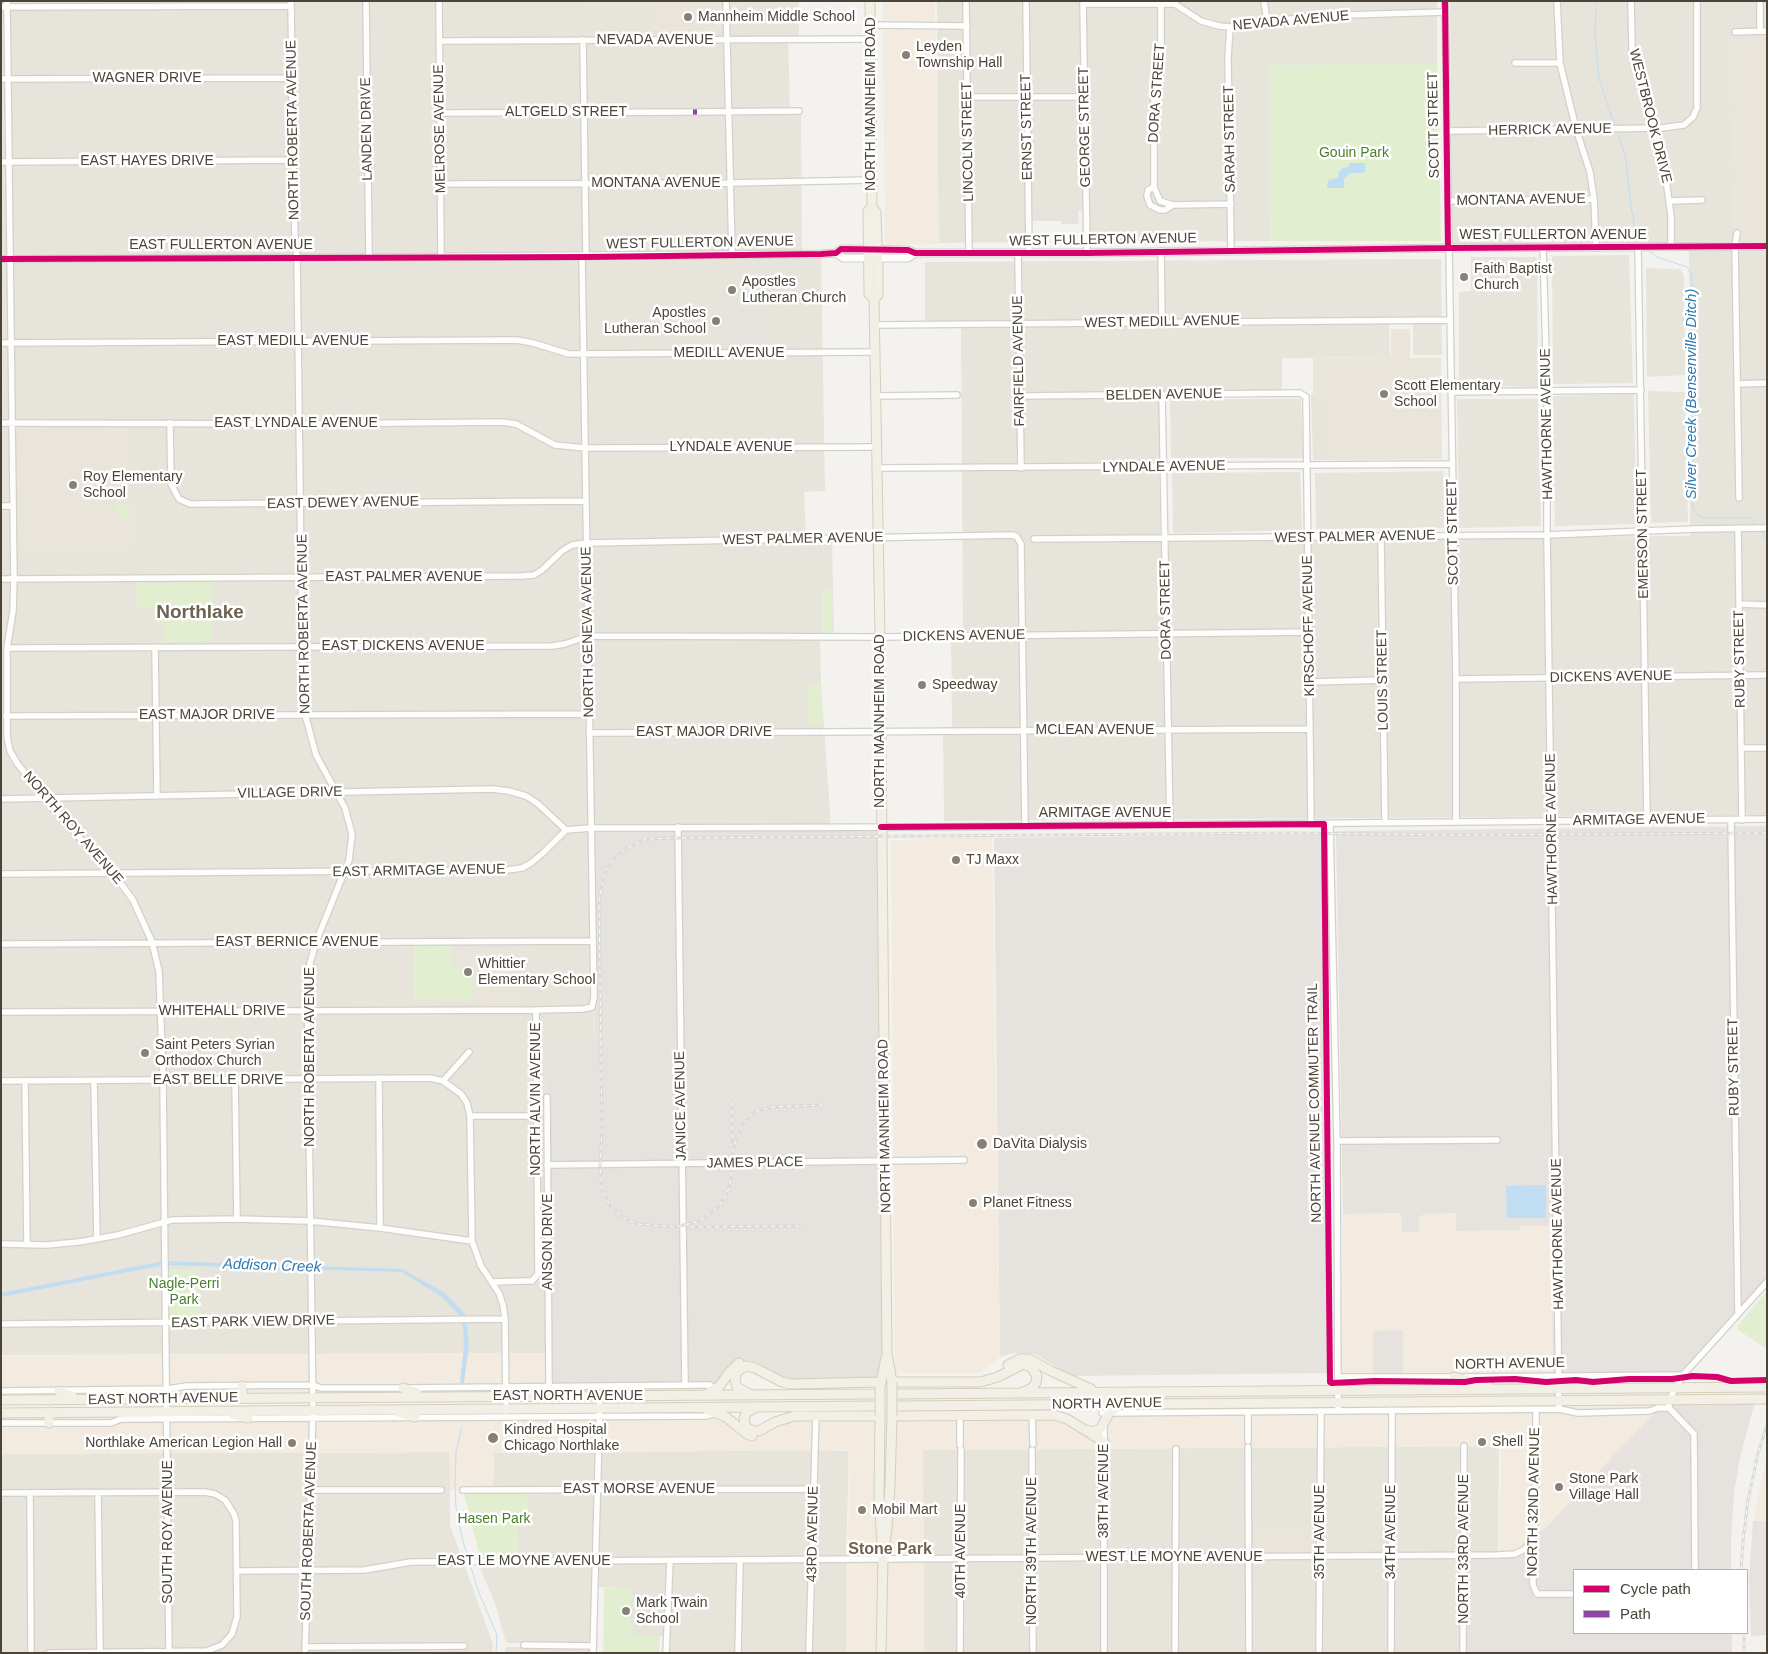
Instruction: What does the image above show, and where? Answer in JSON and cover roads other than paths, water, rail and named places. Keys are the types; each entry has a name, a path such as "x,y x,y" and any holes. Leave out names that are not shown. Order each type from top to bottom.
{"main road":[{"name":"NORTH MANNHEIM ROAD","path":"870,1 872,207 876,212 873,254 878,294 874,299 874,325 880,637 887,1353 892,1382 890,1486 883,1559"},
{"name":"NORTH MANNHEIM ROAD","path":"881,1653 883,1559 879,1498 880,1382 887,1353"},
{"path":"980,1382 1020,1359 1029,1359 1084,1387 1099,1392"},
{"path":"701,1395 715,1390 736,1365 747,1361 760,1364 783,1378 801,1384"},
{"path":"892,1382 980,1382 998,1377 1023,1364 1032,1368 1037,1376 1036,1383 1032,1388 1024,1392"},
{"path":"751,1394 742,1391 735,1379 737,1372 746,1366 755,1368 782,1382 801,1384 880,1382"},
{"path":"1454,1377 1509,1389"},
{"path":"242,1386 244,1398"},
{"name":"NORTH AVENUE","path":"898,1394 1767,1387"},
{"path":"403,1388 429,1396"},
{"path":"58,1391 83,1400"},
{"name":"EAST NORTH AVENUE","path":"1,1400 83,1400 167,1394 244,1398 313,1398 473,1396 506,1392 600,1391 701,1395 726,1394"},
{"path":"1060,1405 1095,1398 1151,1397 1172,1391"},
{"path":"726,1394 876,1394"},
{"name":"NORTH AVENUE","path":"898,1406 1122,1404 1338,1406 1507,1401 1559,1405 1669,1404 1767,1399"},
{"path":"1500,1410 1507,1401"},
{"path":"1451,1402 1461,1405 1464,1412"},
{"path":"1085,1430 1090,1432 1101,1428 1105,1415 1122,1404"},
{"path":"1087,1405 1099,1409 1105,1415"},
{"name":"EAST NORTH AVENUE","path":"1,1412 167,1415 220,1411 313,1414 390,1409 473,1408 506,1413 599,1412 696,1407 876,1406"},
{"path":"696,1407 726,1417 747,1434 754,1436 762,1435 788,1417"},
{"path":"757,1407 746,1412 744,1418 745,1424 750,1430 759,1431 788,1417 816,1415 880,1416"},
{"path":"390,1409 415,1417"},
{"path":"220,1411 248,1418"},
{"path":"49,1412 49,1423"},
{"path":"892,1416 1032,1414 1061,1416 1104,1442"}],"street":[{"name":"LANDEN DRIVE","path":"366,1 369,257"},
{"name":"MELROSE AVENUE","path":"439,1 441,257"},
{"path":"726,1 732,254"},
{"name":"LINCOLN STREET","path":"966,1 969,253"},
{"name":"ERNST STREET","path":"1026,1 1028,253"},
{"path":"1264,1 1267,21"},
{"name":"SCOTT STREET","path":"1445,1 1456,679 1456,822"},
{"path":"1557,1 1560,63 1576,129 1590,172 1594,199 1596,248"},
{"name":"WESTBROOK DRIVE","path":"1631,1 1632,49 1664,164 1669,200 1671,247"},
{"name":"HERRICK AVENUE","path":"1447,132 1671,128 1684,125 1689,122 1696,112 1698,98 1697,1"},
{"path":"1735,32 1764,31 1760,1"},
{"name":"NEVADA AVENUE","path":"1083,3 1174,4 1210,24 1230,27 1314,16 1445,12"},
{"name":"GEORGE STREET","path":"1083,3 1087,253"},
{"name":"DORA STREET","path":"1161,3 1161,61 1154,90 1154,187 1148,190 1147,196 1150,205 1160,210 1165,210 1173,205"},
{"path":"5,5 291,4"},
{"name":"NORTH ROBERTA AVENUE","path":"291,4 293,160 297,257 302,647 305,714 316,755 345,808 352,834 345,872 316,942 307,974 313,1414"},
{"name":"NORTH ROY AVENUE","path":"5,5 5,162 10,258 14,580 13,611 7,648 7,737 10,751 17,763 44,798 112,873 133,900 152,942 159,971 163,1080 167,1415"},
{"path":"871,25 967,26"},
{"name":"SARAH STREET","path":"1230,27 1228,57 1231,250"},
{"name":"NEVADA AVENUE","path":"440,41 871,39"},
{"name":"NORTH GENEVA AVENUE","path":"583,40 585,183 583,354 594,997 592,1007"},
{"path":"1515,63 1560,63"},
{"name":"WAGNER DRIVE","path":"4,79 292,78"},
{"path":"968,97 1084,97"},
{"name":"ALTGELD STREET","path":"440,113 798,111"},
{"name":"EAST HAYES DRIVE","path":"5,162 293,160"},
{"name":"MONTANA AVENUE","path":"441,184 730,183 872,180"},
{"path":"1154,187 1160,201 1173,205 1231,204"},
{"name":"MONTANA AVENUE","path":"1448,201 1594,199"},
{"name":"WESTBROOK DRIVE","path":"1669,200 1702,200"},
{"path":"1737,233 1735,246 1739,498"},
{"name":"WEST FULLERTON AVENUE","path":"441,257 836,253 843,258 908,250 915,253 1087,253 1231,250 1767,246"},
{"name":"EMERSON STREET","path":"1638,247 1647,820"},
{"name":"HAWTHORNE AVENUE","path":"1544,248 1559,1405"},
{"path":"1161,251 1162,322"},
{"name":"FAIRFIELD AVENUE","path":"1018,253 1021,468"},
{"name":"EAST FULLERTON AVENUE","path":"1,258 441,257"},
{"name":"WEST MEDILL AVENUE","path":"874,325 1450,320"},
{"name":"EAST MEDILL AVENUE","path":"1,343 517,340 533,343 559,352 583,354"},
{"name":"MEDILL AVENUE","path":"583,354 875,352"},
{"path":"1737,384 1767,384"},
{"path":"1451,392 1640,390"},
{"name":"BELDEN AVENUE","path":"1020,396 1162,396 1300,393 1306,397"},
{"path":"876,396 957,395"},
{"name":"DORA STREET","path":"1162,396 1170,824"},
{"name":"KIRSCHOFF AVENUE","path":"1306,397 1312,824"},
{"name":"EAST LYNDALE AVENUE","path":"1,423 298,424 502,422 516,424 555,444 585,448"},
{"name":"EAST DEWEY AVENUE","path":"170,423 171,484 179,499 190,504 586,501"},
{"name":"LYNDALE AVENUE","path":"585,448 876,447"},
{"name":"LYNDALE AVENUE","path":"877,468 1452,464"},
{"path":"1,506 13,506"},
{"name":"RUBY STREET","path":"1738,528 1742,820"},
{"name":"WEST PALMER AVENUE","path":"1034,539 1547,535 1767,528"},
{"name":"WEST PALMER AVENUE","path":"586,543 1013,535 1019,539 1021,544 1023,636"},
{"name":"LOUIS STREET","path":"1381,536 1385,823"},
{"name":"EAST PALMER AVENUE","path":"1,580 521,576 534,575 542,570 556,555 572,545 586,543"},
{"path":"1739,604 1767,605"},
{"name":"DICKENS AVENUE","path":"588,636 880,637 1310,632"},
{"name":"EAST DICKENS AVENUE","path":"7,648 552,646 588,636"},
{"path":"1023,636 1025,826"},
{"path":"155,647 157,796"},
{"name":"DICKENS AVENUE","path":"1456,679 1767,675"},
{"path":"1310,682 1384,680"},
{"name":"EAST MAJOR DRIVE","path":"6,716 589,714"},
{"name":"MCLEAN AVENUE","path":"881,732 1310,729"},
{"name":"EAST MAJOR DRIVE","path":"589,733 881,732"},
{"path":"1741,748 1767,748"},
{"name":"VILLAGE DRIVE","path":"1,799 492,789 510,791 526,796 537,803 566,830"},
{"name":"ARMITAGE AVENUE","path":"881,827 1767,819"},
{"name":"RUBY STREET","path":"1731,820 1738,1314"},
{"path":"1330,824 1337,1141 1338,1406"},
{"path":"566,830 678,827 881,827"},
{"name":"JANICE AVENUE","path":"678,827 685,1385"},
{"name":"EAST ARMITAGE AVENUE","path":"1,874 507,870 522,868 543,853 566,830"},
{"name":"EAST BERNICE AVENUE","path":"1,944 592,942"},
{"name":"WHITEHALL DRIVE","path":"1,1012 536,1010 583,1009 592,1007"},
{"name":"NORTH ALVIN AVENUE","path":"492,1282 526,1282 536,1278 538,1270 536,1010"},
{"path":"469,1052 443,1081 461,1094 467,1103 470,1116 472,1241 481,1266 501,1299 505,1319 506,1413"},
{"path":"380,1078 380,1228"},
{"name":"EAST BELLE DRIVE","path":"1,1081 430,1078 443,1081"},
{"path":"235,1080 237,1219"},
{"path":"25,1081 28,1245"},
{"path":"94,1081 97,1239"},
{"name":"ANSON DRIVE","path":"547,1097 549,1387"},
{"path":"470,1116 536,1116"},
{"path":"1337,1141 1497,1140"},
{"name":"JAMES PLACE","path":"547,1165 964,1160"},
{"path":"1,1244 28,1245 97,1239 172,1220 237,1219 310,1221 380,1228 472,1241"},
{"path":"1695,1569 1694,1434 1669,1404 1683,1375 1767,1282"},
{"name":"EAST PARK VIEW DRIVE","path":"1,1324 505,1319"},
{"name":"NORTH AVENUE","path":"1338,1377 1683,1375"},
{"name":"EAST NORTH AVENUE","path":"1,1391 167,1394 187,1386 313,1384 321,1388 403,1388 506,1392 549,1387 600,1391 710,1385 715,1390 726,1394"},
{"path":"524,1645 593,1649 600,1391"},
{"name":"NORTH AVENUE","path":"1105,1415 1320,1411 1338,1406 1464,1412 1536,1410 1559,1405"},
{"path":"716,1413 726,1407"},
{"name":"34TH AVENUE","path":"1390,1653 1392,1410"},
{"name":"NORTH 32ND AVENUE","path":"1536,1410 1535,1532 1532,1541 1533,1585 1537,1594 1573,1594"},
{"name":"35TH AVENUE","path":"1320,1411 1320,1653"},
{"name":"EAST NORTH AVENUE","path":"599,1412 706,1416 716,1413"},
{"path":"1248,1412 1249,1653"},
{"name":"EAST NORTH AVENUE","path":"1,1423 111,1423 121,1419 167,1415 248,1418 313,1414 415,1417 506,1413"},
{"name":"SOUTH ROBERTA AVENUE","path":"306,1650 313,1414"},
{"name":"NORTH 39TH AVENUE","path":"1032,1414 1032,1653"},
{"name":"SOUTH ROY AVENUE","path":"167,1415 169,1653"},
{"name":"43RD AVENUE","path":"810,1653 816,1415"},
{"name":"38TH AVENUE","path":"1104,1653 1105,1415"},
{"name":"40TH AVENUE","path":"960,1416 960,1653"},
{"name":"NORTH 33RD AVENUE","path":"1463,1653 1464,1446"},
{"path":"1175,1653 1176,1449"},
{"name":"EAST MORSE AVENUE","path":"463,1490 814,1489"},
{"path":"311,1490 441,1490"},
{"path":"1,1493 210,1492 229,1504 234,1514 236,1521 237,1618 228,1640 216,1649 207,1651 169,1653 49,1653"},
{"path":"30,1493 31,1653"},
{"path":"98,1493 100,1653"},
{"name":"WEST LE MOYNE AVENUE","path":"812,1559 1515,1554 1525,1549 1532,1541"},
{"name":"EAST LE MOYNE AVENUE","path":"237,1572 308,1572 376,1569 411,1562 812,1559"},
{"path":"738,1653 740,1560"},
{"path":"666,1653 670,1561"},
{"path":"306,1650 464,1646"}],"water":[{"path":"1349,163 1365,163 1365,171 1363,173 1350,173 1344,179 1344,188 1327,188 1328,181 1338,178 1339,172 1343,168 1349,167"},
{"path":"1546,1185 1546,1218 1507,1218 1506,1186"},
{"path":"164,1261 402,1269 445,1293 466,1315 469,1345 464,1383 460,1383 464,1345 463,1327 458,1314 442,1297 402,1272 164,1265 1,1297 1,1293"}],"waterway":[{"path":"1596,1 1595,35 1599,79 1614,124"},
{"name":"Silver Creek (Bensenville Ditch)","path":"1618,133 1626,160 1634,221 1634,238 1640,244"},
{"name":"Silver Creek (Bensenville Ditch)","path":"1647,249 1657,257 1687,267 1692,275 1693,508 1703,518 1751,518 1759,527"},
{"name":"Silver Creek (Bensenville Ditch)","path":"1761,530 1767,542"},
{"name":"Addison Creek","path":"462,1426 456,1452 456,1508 469,1560"},
{"name":"Addison Creek","path":"470,1564 479,1593 497,1635 496,1653"}],"railway":[{"path":"823,1105 772,1107 752,1114 743,1125 736,1139 732,1154 731,1179 727,1194 718,1207 700,1221 675,1227 637,1224 622,1217 610,1205 602,1190 600,1165 602,1130 599,900 606,871 615,858 625,849 646,839 678,838 1291,833 1455,835 1767,833"},
{"path":"732,1102 732,1142"},
{"path":"691,1227 800,1226"},
{"path":"1741,1569 1748,1500 1758,1453 1767,1425"},
{"path":"1744,1634 1744,1653"}],"place":[{"name":"Mannheim Middle School","path":"688,17"},
{"name":"Leyden Township Hall","path":"906,55"},
{"name":"Faith Baptist Church","path":"1464,277"},
{"name":"Apostles Lutheran Church","path":"732,290"},
{"name":"Apostles Lutheran School","path":"716,321"},
{"name":"Scott Elementary School","path":"1384,394"},
{"name":"Roy Elementary School","path":"73,485"},
{"name":"Speedway","path":"922,685"},
{"name":"TJ Maxx","path":"956,860"},
{"name":"Whittier Elementary School","path":"468,972"},
{"name":"Saint Peters Syrian Orthodox Church","path":"145,1053"},
{"name":"DaVita Dialysis","path":"982,1144"},
{"name":"Planet Fitness","path":"973,1203"},
{"name":"Kindred Hospital Chicago Northlake","path":"493,1438"},
{"name":"Shell","path":"1482,1442"},
{"name":"Northlake American Legion Hall","path":"292,1443"},
{"name":"Stone Park Village Hall","path":"1559,1487"},
{"name":"Mobil Mart","path":"862,1510"},
{"name":"Mark Twain School","path":"626,1611"}],"district":[{"name":"Northlake","path":"200,613"},
{"name":"Stone Park","path":"890,1550"}],"park label":[{"name":"Gouin Park","path":"1354,153"},
{"name":"Nagle-Perri Park","path":"184,1292"},
{"name":"Hasen Park","path":"494,1519"}]}
